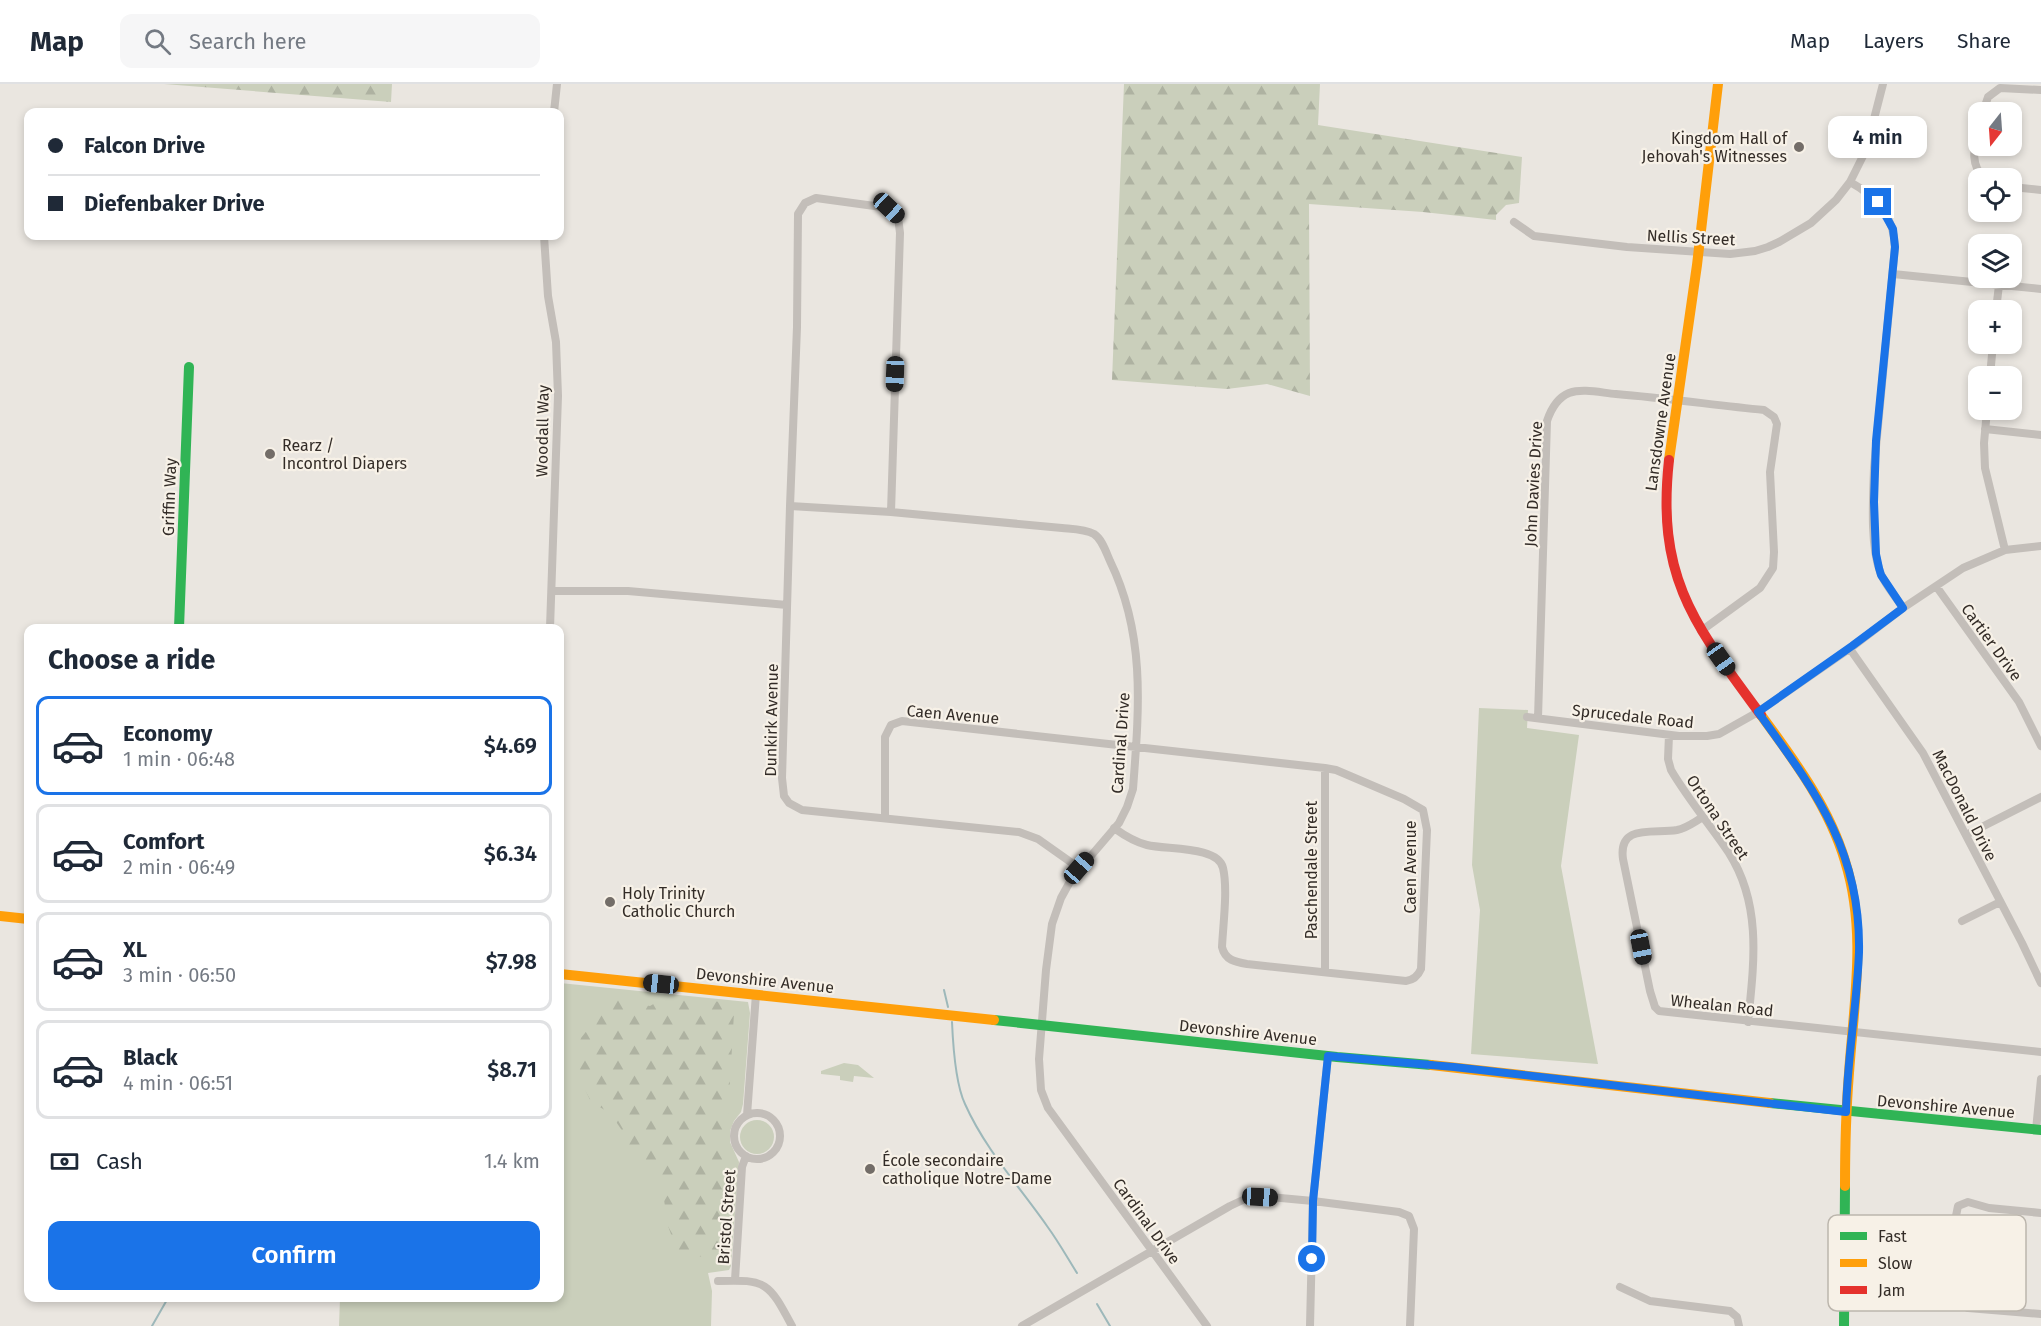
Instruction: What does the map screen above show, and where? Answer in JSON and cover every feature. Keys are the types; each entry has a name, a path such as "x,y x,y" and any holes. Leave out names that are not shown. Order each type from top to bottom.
{"main road":[{"name":"Lansdowne Avenue","path":"1718,84 1698,252 1666,474 1664,499 1666,528 1675,575 1701,631 1818,796 1844,855 1855,901 1858,934 1858,966 1846,1112 1845,1215"},
{"name":"Griffin Way","path":"179,624 189,367"},
{"path":"0,916 24,919"},
{"name":"Devonshire Avenue","path":"564,974 1328,1056 1454,1067 1846,1112 2039,1130"},
{"name":"Lansdowne Avenue","path":"1844,1311 1844,1326"}],"street":[{"path":"554,108 557,84"},
{"name":"Nellis Street","path":"1514,222 1534,236 1698,252 1741,254 1779,242 1821,215 1850,182 1866,150 1883,84"},
{"path":"1986,102 1988,97 2000,88 2041,90"},
{"path":"1850,182 1878,202 1890,222 1895,240 1876,441 1874,502 1876,554 1879,568 1881,575 1903,608"},
{"path":"2022,188 2041,190"},
{"path":"552,591 628,591 788,605 797,327 798,214 805,203 816,198 889,208 898,217 900,233 891,512"},
{"name":"Woodall Way","path":"544,240 547,288 556,342 558,396 550,624"},
{"path":"1893,274 1968,282"},
{"path":"2022,287 2041,289"},
{"name":"John Davies Drive","path":"1538,718 1547,421 1559,399 1575,392 1677,400 1764,410 1774,417 1777,424 1770,472 1773,568 1760,588 1701,631"},
{"path":"1986,420 1985,468 2005,550"},
{"path":"1985,429 2041,435"},
{"name":"Cardinal Drive","path":"790,506 891,512 1062,528 1087,531 1100,540 1120,581 1136,641 1138,677 1136,746 1130,800 1114,828 1079,868 1061,898 1052,924 1041,1024 1039,1081 1045,1103 1207,1326"},
{"name":"Sprucedale Road","path":"1527,717 1669,735 1713,736 1729,730 1758,712 1963,568 2005,550 2041,546"},
{"name":"Cartier Drive","path":"1936,586 2019,702 2041,746"},
{"name":"Dunkirk Avenue","path":"788,605 782,778 784,796 789,803 802,810 1024,833 1038,839 1079,868"},
{"name":"MacDonald Drive","path":"1850,649 1923,753 2041,983"},
{"name":"Caen Avenue","path":"885,818 885,737 891,726 897,722 1136,746 1336,770 1423,810 1427,830 1419,974 1411,981 1406,981 1243,963 1227,958 1222,947 1225,881 1224,869 1219,860 1207,853 1139,843 1114,828"},
{"name":"Ortona Street","path":"1669,735 1669,765 1734,861 1749,901 1753,918 1755,951 1748,1022"},
{"name":"Paschendale Street","path":"1325,768 1325,972"},
{"path":"1966,835 2041,797"},
{"name":"Whealan Road","path":"1703,817 1686,828 1678,830 1635,833 1627,838 1623,847 1623,859 1650,991 1655,1007 1661,1012 2041,1052"},
{"path":"1962,921 2000,902"},
{"name":"Bristol Street","path":"747,1115 756,994"},
{"path":"1310,1326 1313,1201 1328,1056"},
{"path":"2039,1130 2041,1079"},
{"name":"Bristol Street","path":"761,1114 768,1117 778,1129 778,1145 768,1156 760,1159 746,1156 736,1147 734,1139 737,1124 747,1115 761,1114"},
{"name":"Bristol Street","path":"735,1280 742,1167 746,1156"},
{"path":"1022,1326 1245,1199 1258,1196 1401,1212 1411,1219 1414,1229 1410,1326"},
{"path":"1956,1215 1958,1206 1965,1202 1989,1208 2041,1213"},
{"path":"718,1281 750,1280 769,1289 792,1326"},
{"path":"1620,1287 1650,1301 1730,1311 1737,1317 1739,1326"},
{"path":"2004,1311 2041,1314"}],"green space":[{"path":"164,84 392,84 391,102"},
{"path":"1124,84 1320,84 1318,125 1522,157 1519,203 1506,205 1496,215 1496,220 1309,204 1310,396 1267,384 1227,389 1112,380"},
{"path":"1479,708 1528,710 1527,728 1579,735 1561,866 1598,1064 1471,1054 1480,910 1472,865"},
{"path":"564,983 748,1002 750,1013 743,1104 730,1131 730,1142 739,1162 731,1266 729,1270 708,1273 712,1291 711,1326 339,1326 340,1302 564,1302"},
{"path":"667,996 731,1003 734,1013 721,1235 723,1255 692,1257 686,1261 678,1253 668,1226 661,1180 627,1145 621,1129 610,1113 591,1102 580,1079 574,1058 581,1038 612,999 650,1006"},
{"path":"844,1063 858,1065 874,1078 854,1076 853,1082 840,1080 840,1076 821,1074 821,1071"},
{"path":"757,1120 769,1125 774,1137 769,1149 757,1154 745,1149 740,1137 745,1125"}],"waterway":[{"path":"944,990 948,1007"},
{"path":"952,1022 959,1086 973,1121 992,1152 1051,1232 1077,1273"},
{"path":"152,1326 166,1302"},
{"path":"1097,1304 1110,1326"}],"traffic: fast":[{"path":"179,624 189,367"},
{"path":"994,1020 1431,1065"},
{"path":"1770,1103 2041,1130"},
{"path":"1845,1186 1845,1215"},
{"path":"1844,1311 1844,1326"}],"traffic: slow":[{"path":"1669,460 1697,265 1718,84"},
{"path":"1761,715 1820,803 1838,841 1852,887 1856,914 1857,966 1847,1101 1845,1186"},
{"path":"0,916 24,919"},
{"path":"564,974 994,1020"},
{"path":"1431,1065 1770,1103"}],"traffic: jam":[{"path":"1669,460 1667,501 1669,537 1675,569 1685,598 1717,654 1761,715"}],"place":[{"name":"Kingdom Hall of Jehovah's Witnesses","path":"1799,147"},
{"name":"Rearz / Incontrol Diapers","path":"270,454"},
{"name":"Holy Trinity Catholic Church","path":"610,902"},
{"name":"École secondaire catholique Notre-Dame","path":"870,1169"}],"route":[{"path":"1312,1259 1313,1201 1328,1056 1454,1067 1846,1112 1858,956 1857,917 1853,888 1844,855 1823,805 1758,712 1903,608 1881,575 1877,561 1875,535 1874,470 1895,247 1893,229 1878,202"}]}
